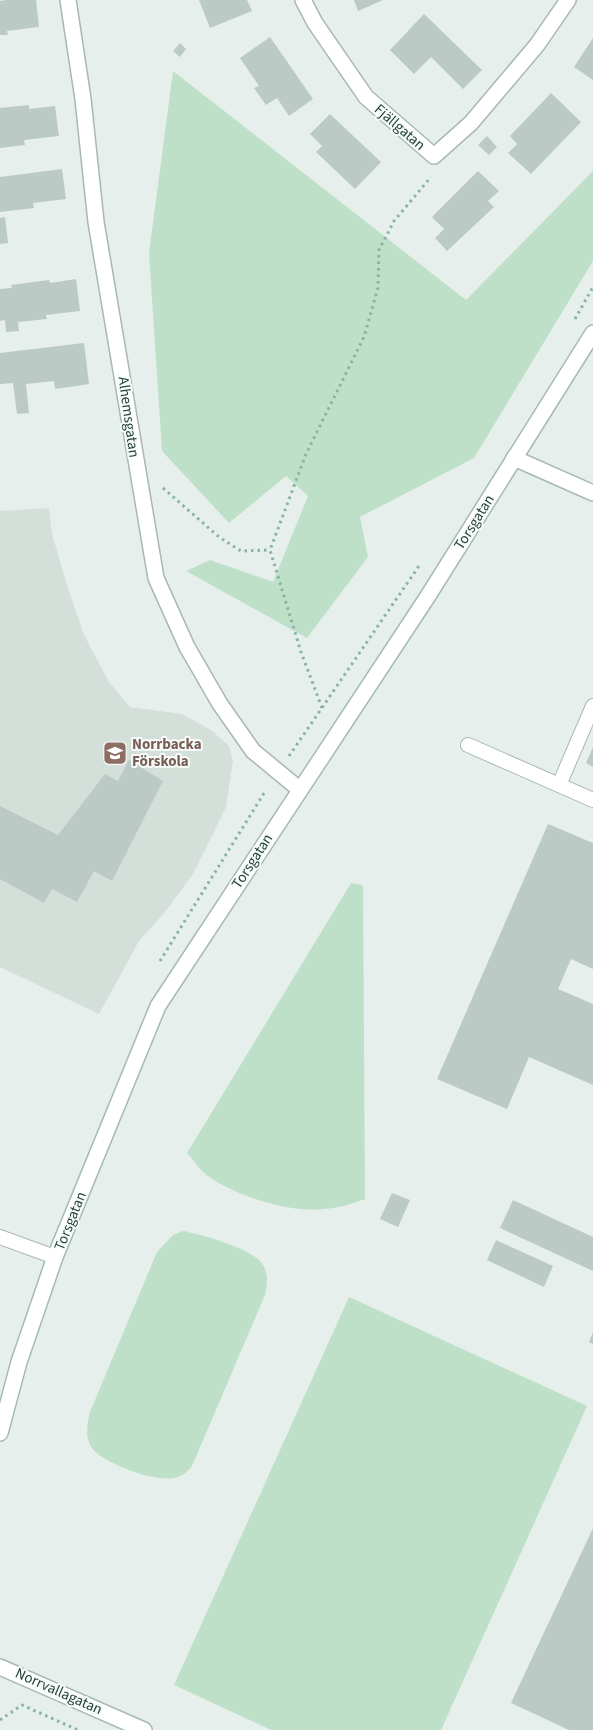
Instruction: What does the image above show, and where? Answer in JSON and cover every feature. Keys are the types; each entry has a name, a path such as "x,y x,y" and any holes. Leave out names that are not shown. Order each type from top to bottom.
{"street":[{"name":"Alhemsgatan","path":"68,0 83,98 96,222 156,578 188,647 220,704 253,752 299,789"},
{"name":"Fjällgatan","path":"302,0 314,23 366,97 434,156 471,123 537,46 568,0"},
{"name":"Torsgatan","path":"0,1433 19,1362 55,1258 158,1006 299,789 428,596 593,333"},
{"path":"514,458 593,493"},
{"name":"Norrvallagatan","path":"0,1666 144,1730"}],"lane":[{"path":"559,785 593,706"},
{"path":"468,745 593,800"},
{"path":"0,1237 55,1258"}],"path":[{"path":"322,709 270,550 306,454 364,336 378,288 379,250 394,220 436,171 434,156"},
{"path":"135,462 204,524 241,551 270,550"},
{"path":"0,1720 22,1705 78,1730"}],"shaded area":[{"name":"Norrbacka Förskola","path":"49,508 52,534 84,635 109,682 130,707 182,714 211,730 229,746 233,761 226,807 193,874 165,912 139,941 99,1014 0,967 0,511"}],"green space":[{"path":"173,71 466,300 593,171 593,261 474,458 360,517 368,557 307,638 186,571 210,560 273,582 308,496 286,476 229,523 162,451 149,253"},
{"path":"351,883 363,885 365,1199 345,1206 324,1209 310,1210 280,1206 248,1196 220,1183 205,1174 187,1153"},
{"path":"183,1231 224,1242 254,1256 265,1269 267,1282 265,1295 192,1466 179,1477 154,1477 117,1465 97,1453 91,1447 88,1439 87,1425 90,1412 157,1252 173,1235"},
{"path":"349,1297 587,1406 441,1730 271,1730 174,1685"}],"building":[{"path":"36,0 39,27 7,31 8,35 0,35 0,1"},
{"path":"199,0 247,0 252,11 210,28"},
{"path":"354,0 383,0 358,11"},
{"path":"424,14 482,70 463,89 431,57 414,74 390,50"},
{"path":"270,37 313,99 289,116 277,98 266,105 254,88 259,86 240,58"},
{"path":"593,38 593,80 574,67"},
{"path":"180,43 186,49 180,57 173,51"},
{"path":"551,93 581,122 531,174 508,153 517,144 510,136"},
{"path":"29,105 29,109 55,106 59,136 24,140 25,145 0,148 0,108"},
{"path":"330,114 381,162 355,189 316,152 322,146 310,134"},
{"path":"487,136 497,147 489,155 478,145"},
{"path":"62,169 66,199 33,203 34,208 0,212 0,177"},
{"path":"478,171 499,191 488,201 494,207 447,251 435,238 444,229 432,217"},
{"path":"5,217 8,243 0,244 0,218"},
{"path":"76,279 80,311 46,315 47,319 18,322 19,331 6,332 5,320 0,321 0,289 12,288 11,285 49,280 50,283"},
{"path":"84,343 89,384 55,389 54,381 26,384 29,413 17,414 13,383 0,384 0,353"},
{"path":"593,747 593,767 586,763"},
{"path":"129,760 163,781 112,881 94,871 77,902 52,889 44,903 0,879 0,806 58,835 105,774 118,781"},
{"path":"548,824 593,843 593,969 571,959 558,989 593,1004 593,1085 529,1057 507,1109 437,1079"},
{"path":"392,1193 410,1200 398,1227 380,1219"},
{"path":"513,1200 593,1237 593,1271 500,1228"},
{"path":"496,1240 553,1266 544,1287 487,1260"},
{"path":"593,1332 593,1344 589,1342"},
{"path":"593,1528 593,1730 569,1730 511,1703"}],"place":[{"name":"Norrbacka Förskola","path":"115,753"}]}
